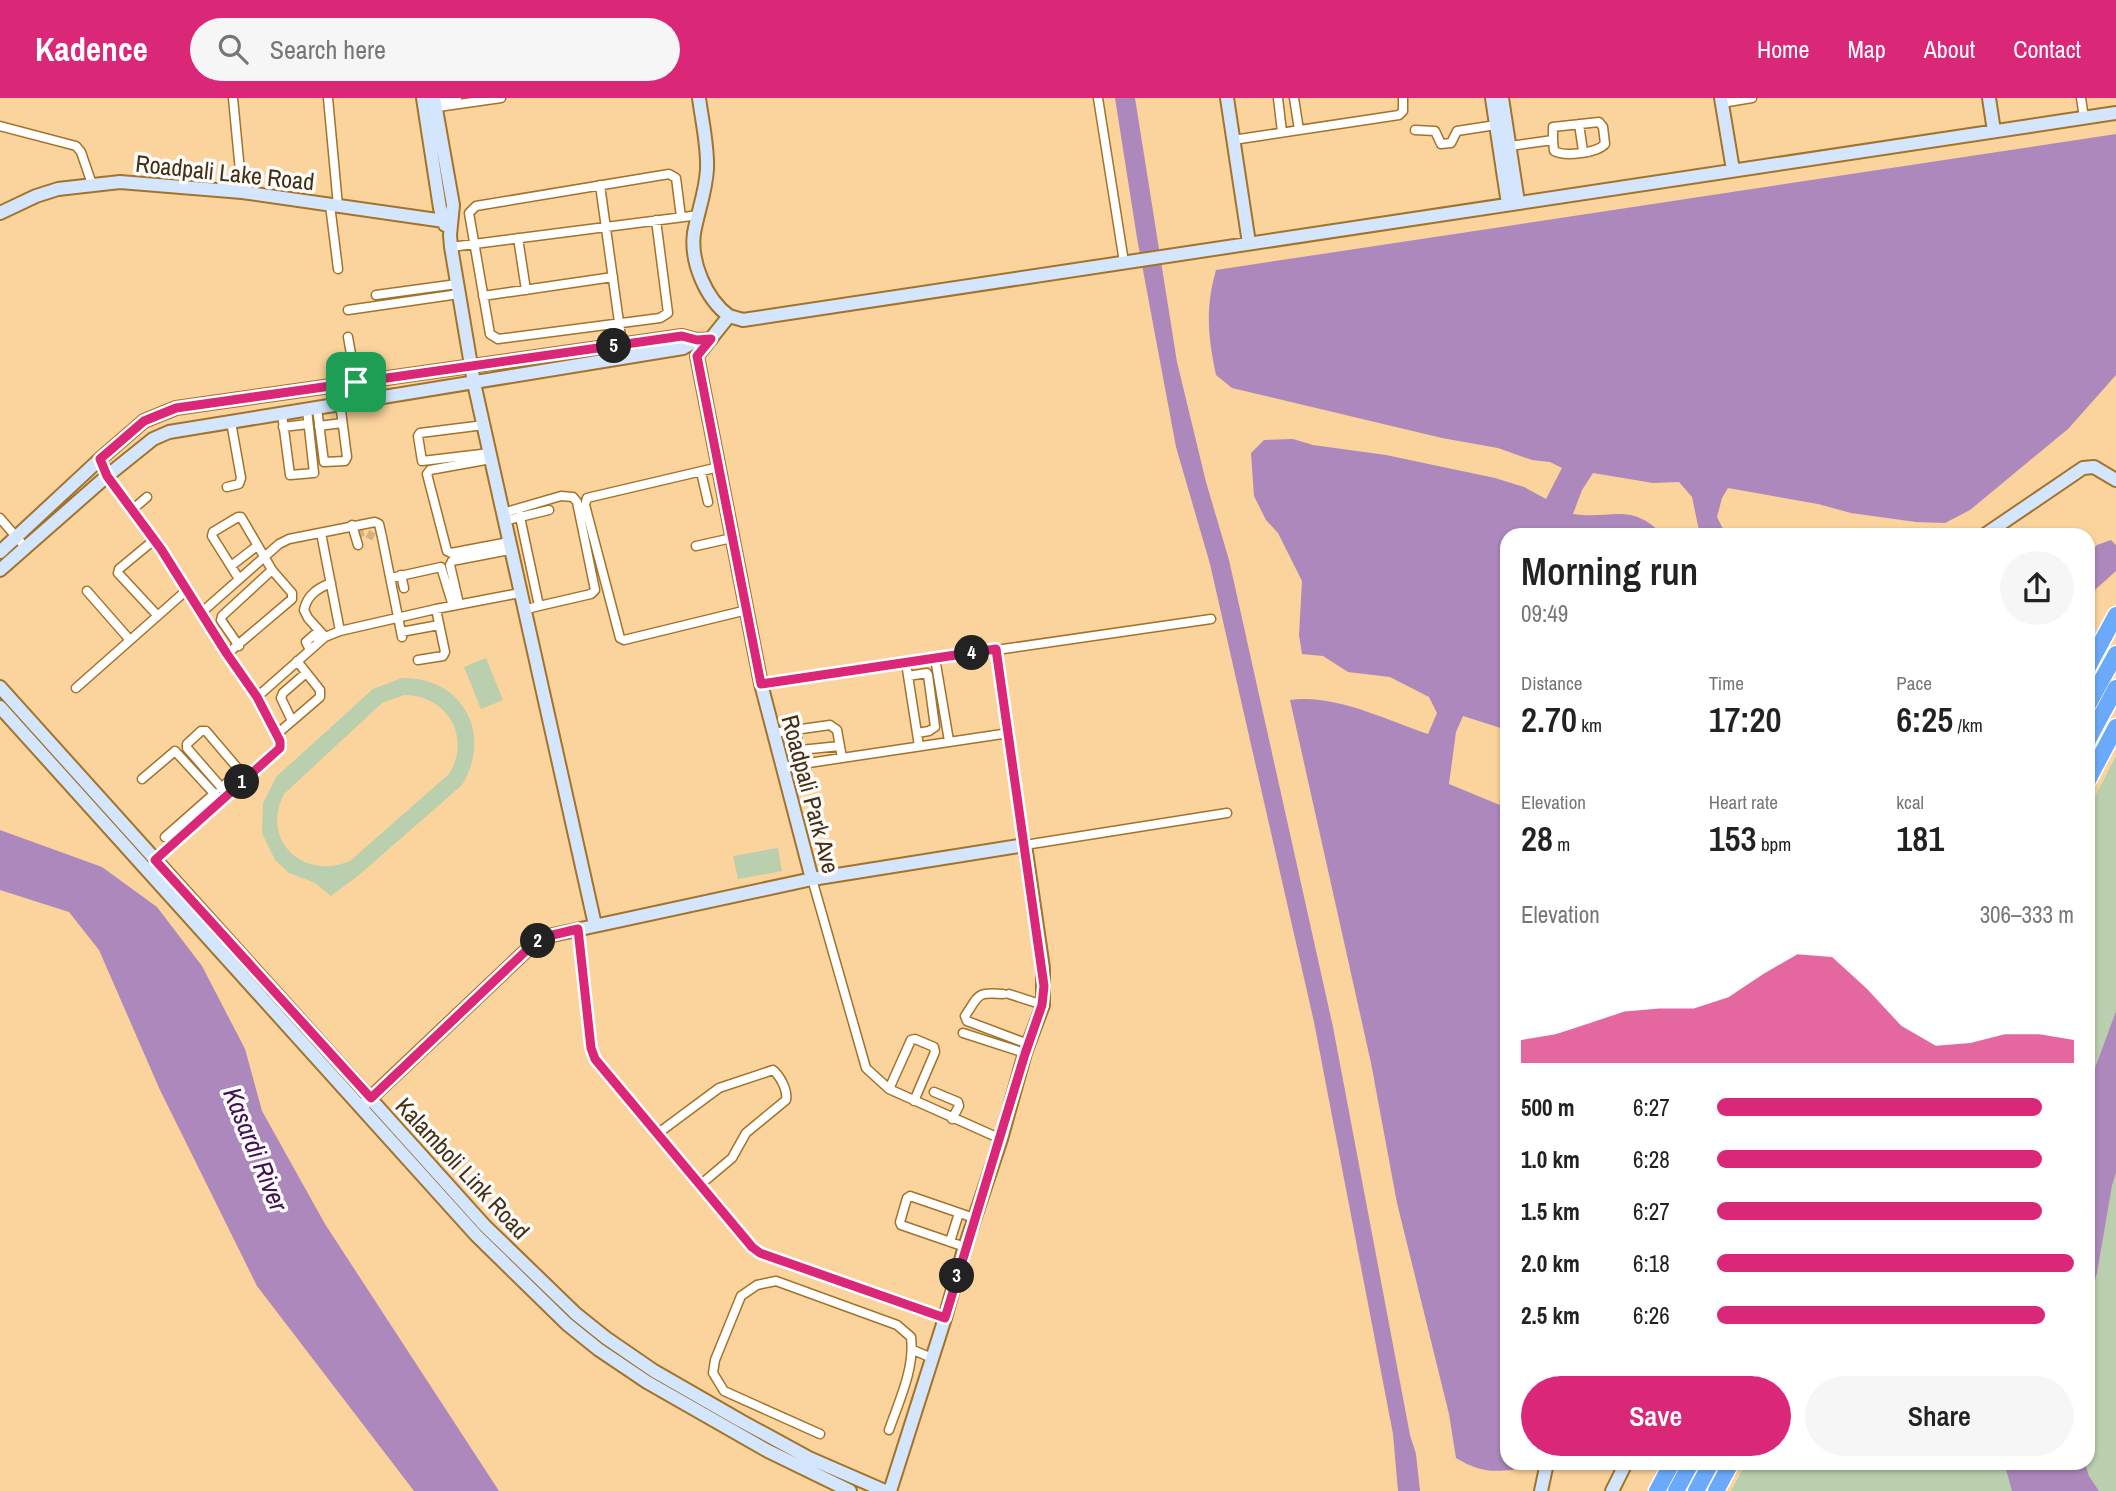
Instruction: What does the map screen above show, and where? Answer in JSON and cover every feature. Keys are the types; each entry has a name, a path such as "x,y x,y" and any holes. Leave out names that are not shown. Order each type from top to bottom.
{"highway":[{"path":"2095,654 2116,615"},
{"path":"2095,692 2116,654"},
{"path":"2095,727 2116,688"},
{"path":"2095,766 2116,727"},
{"path":"1657,1491 1668,1470"},
{"path":"1676,1491 1687,1470"},
{"path":"1696,1491 1707,1470"},
{"path":"1716,1491 1727,1470"}],"street":[{"path":"233,98 242,192"},
{"path":"328,98 338,269"},
{"path":"430,103 457,98"},
{"path":"430,103 500,98"},
{"path":"699,98 708,164 706,188 694,236 699,272 715,304 729,316 743,320 2116,113"},
{"path":"1098,98 1127,261"},
{"path":"1227,98 1249,243"},
{"path":"1278,98 1283,132"},
{"path":"1294,98 1299,130"},
{"path":"1233,140 1399,115 1403,111 1403,98"},
{"path":"1492,98 1513,203"},
{"path":"1502,98 1510,146 1513,203"},
{"path":"1733,170 1722,100 1752,98"},
{"path":"1989,98 1994,131"},
{"path":"2081,98 2084,118"},
{"path":"430,103 453,205 449,231 474,383 595,925"},
{"path":"1281,120 1297,118"},
{"path":"1579,124 1583,151"},
{"path":"1601,124 1605,144 1600,149 1557,153 1553,140 1553,127 1601,124"},
{"path":"1415,130 1435,131 1444,145 1451,143 1457,131 1496,125"},
{"path":"0,126 76,146 81,152 92,184"},
{"path":"1510,146 1553,140"},
{"path":"656,220 668,313 660,318 498,339 490,334 470,213 477,206 669,174 676,178 681,217"},
{"name":"Roadpali Lake Road","path":"0,213 58,189 120,182 242,192 334,205 449,231"},
{"path":"600,185 622,344"},
{"path":"449,231 475,244 699,215"},
{"path":"518,238 526,290"},
{"path":"483,296 613,277"},
{"path":"376,295 458,289"},
{"path":"348,310 458,289"},
{"path":"0,570 21,542 100,459 144,421 159,413 189,406 622,344 682,336 697,340 711,339 729,316"},
{"path":"348,337 356,382"},
{"name":"Roadpali Park Ave","path":"711,339 697,356 761,684 811,879 862,1061 889,1089 1001,1139"},
{"path":"0,552 21,542 160,435 180,429 683,348 697,340"},
{"path":"312,409 319,426 324,462 345,461 347,457 340,403"},
{"path":"282,414 290,475 314,473 308,424 312,409"},
{"path":"227,487 239,484 242,478 232,422"},
{"path":"319,426 342,423"},
{"path":"283,428 308,424"},
{"path":"484,425 420,433 418,436 422,461 490,456"},
{"path":"490,456 430,470 428,474 447,551 451,553 510,546"},
{"path":"100,459 107,476 154,540 257,697 276,734 280,748 218,790 165,837"},
{"path":"719,467 587,498 585,505 620,638 624,640 747,610"},
{"path":"1995,528 2083,468 2094,467 2116,480"},
{"path":"701,472 708,502"},
{"path":"504,517 561,496 573,497 577,502 595,586 591,594 523,610"},
{"path":"132,510 147,497"},
{"path":"519,513 549,510"},
{"path":"519,513 539,606"},
{"path":"227,654 292,599 292,593 264,558 242,517 213,532 212,536 239,579"},
{"path":"0,518 21,542"},
{"path":"202,612 279,544 289,539 321,533 354,531 375,522 379,524 381,555 391,578 402,635 439,625"},
{"path":"354,531 358,545"},
{"path":"321,533 340,631"},
{"path":"696,546 732,538"},
{"path":"154,540 119,569 118,573 157,615"},
{"path":"230,566 257,545"},
{"path":"456,605 450,565 452,561 510,546"},
{"path":"391,578 440,566 456,605"},
{"path":"239,646 221,620 222,616 272,570"},
{"path":"401,575 404,588"},
{"path":"323,639 304,610 307,599 323,591 331,583"},
{"path":"76,688 187,589"},
{"path":"87,591 129,639"},
{"path":"257,697 323,639 340,631 520,593"},
{"path":"418,660 443,656 436,609"},
{"path":"761,684 1212,618"},
{"path":"888,1491 1042,1005 1043,968 996,649"},
{"path":"935,658 949,741"},
{"path":"276,734 320,697 320,690 297,661"},
{"path":"906,663 919,746"},
{"path":"292,720 281,698 283,693 306,673"},
{"path":"908,676 926,673 929,676 935,727 917,733"},
{"name":"Kalamboli Link Road","path":"0,687 155,860 366,1103 476,1235 581,1336 647,1382 724,1427 804,1470 850,1491"},
{"name":"Kalamboli Link Road","path":"0,707 366,1103 485,1226 576,1314 654,1371 774,1440 888,1491"},
{"path":"773,733 830,724 837,730 842,758"},
{"path":"795,730 800,750 840,746"},
{"path":"224,798 187,748 187,744 201,731 206,731 243,775"},
{"path":"782,767 1009,733"},
{"path":"142,779 175,751 218,790"},
{"path":"155,860 224,798 243,775"},
{"path":"366,1103 530,947 548,936 811,879 1227,813"},
{"path":"182,822 188,831"},
{"path":"578,929 591,1048 595,1059 752,1247 760,1253 945,1318"},
{"path":"1027,1049 967,1021 965,1016 979,995 984,993 1006,994 1042,1005"},
{"path":"963,1033 1027,1049"},
{"path":"889,1089 911,1040 915,1039 934,1047 935,1052 914,1101"},
{"path":"657,1135 719,1088 773,1070 778,1074 787,1095 786,1100 746,1133 732,1158 700,1185"},
{"path":"928,1108 935,1090 958,1102 959,1106 952,1119"},
{"path":"965,1247 901,1225 907,1198 910,1196 974,1218"},
{"path":"950,1242 959,1213"},
{"path":"820,1434 723,1391 713,1373 715,1360 741,1296 757,1285 776,1281 897,1325 911,1337 912,1350 902,1395 889,1430"},
{"path":"912,1350 932,1358"},
{"path":"902,1395 919,1400"},
{"path":"1541,1491 1546,1470"},
{"path":"1612,1491 1622,1470"}],"green space":[{"path":"486,658 503,700 481,709 464,667"},
{"path":"402,678 423,680 441,687 456,698 473,728 471,766 462,785 331,896 315,883 289,873 275,860 262,833 263,803 276,777 373,689","holes":["404,695 419,697 443,710 456,733 458,746 449,774 350,861 333,866 316,865 302,861 290,852 282,841 278,827 278,811 284,794 382,703"]},
{"path":"2116,756 2116,1011 2095,1068 2095,796"},
{"path":"778,848 782,871 738,879 733,856"},
{"path":"2116,1173 2116,1491 2099,1491 2087,1470 2095,1470 2095,1280"},
{"path":"1742,1470 2006,1470 2012,1491 1731,1491"}],"water":[{"path":"1115,98 1135,98 1177,362 1206,482 1229,560 1333,1027 1410,1435 1416,1454 1420,1491 1398,1491 1393,1434 1314,1022 1210,564 1176,447 1137,238"},
{"path":"2116,134 2116,375 2068,429 1970,510 1945,523 1916,522 1851,513 1818,504 1728,488 1717,517 1722,528 1699,528 1692,497 1679,482 1653,483 1593,473 1582,490 1573,514 1630,515 1655,528 1500,528 1500,728 1463,716 1456,732 1449,784 1500,805 1500,1470 1513,1470 1497,1471 1483,1470 1456,1458 1449,1414 1397,1203 1371,1063 1290,700 1307,699 1343,704 1428,734 1437,713 1429,697 1390,677 1348,672 1323,656 1302,654 1299,635 1302,581 1278,533 1266,520 1254,496 1251,453 1264,440 1293,439 1495,478 1524,487 1546,499 1562,468 1550,462 1532,460 1498,448 1442,438 1232,388 1216,375 1211,348 1209,310 1216,270"},
{"path":"2111,540 2116,545 2116,571 2095,590 2095,547"},
{"name":"Kasardi River","path":"0,830 102,867 157,907 202,966 245,1049 262,1111 325,1224 499,1491 414,1491 257,1286 160,1090 99,950 69,912 0,890"},
{"path":"2116,1011 2116,1173 2095,1280 2095,1068"},
{"path":"2006,1470 2087,1470 2099,1491 2012,1491"}],"tunnel":[{"path":"356,534 364,532 374,537"}],"route":[{"path":"682,336 697,340 711,339 697,356 761,684 996,649 1044,986 1042,1005 945,1318 760,1253 752,1247 595,1059 591,1048 578,929 548,936 530,947 371,1098 155,860 280,748 280,741 257,697 161,549 107,476 100,459 144,421 159,413 176,408 356,382 682,336"}]}
